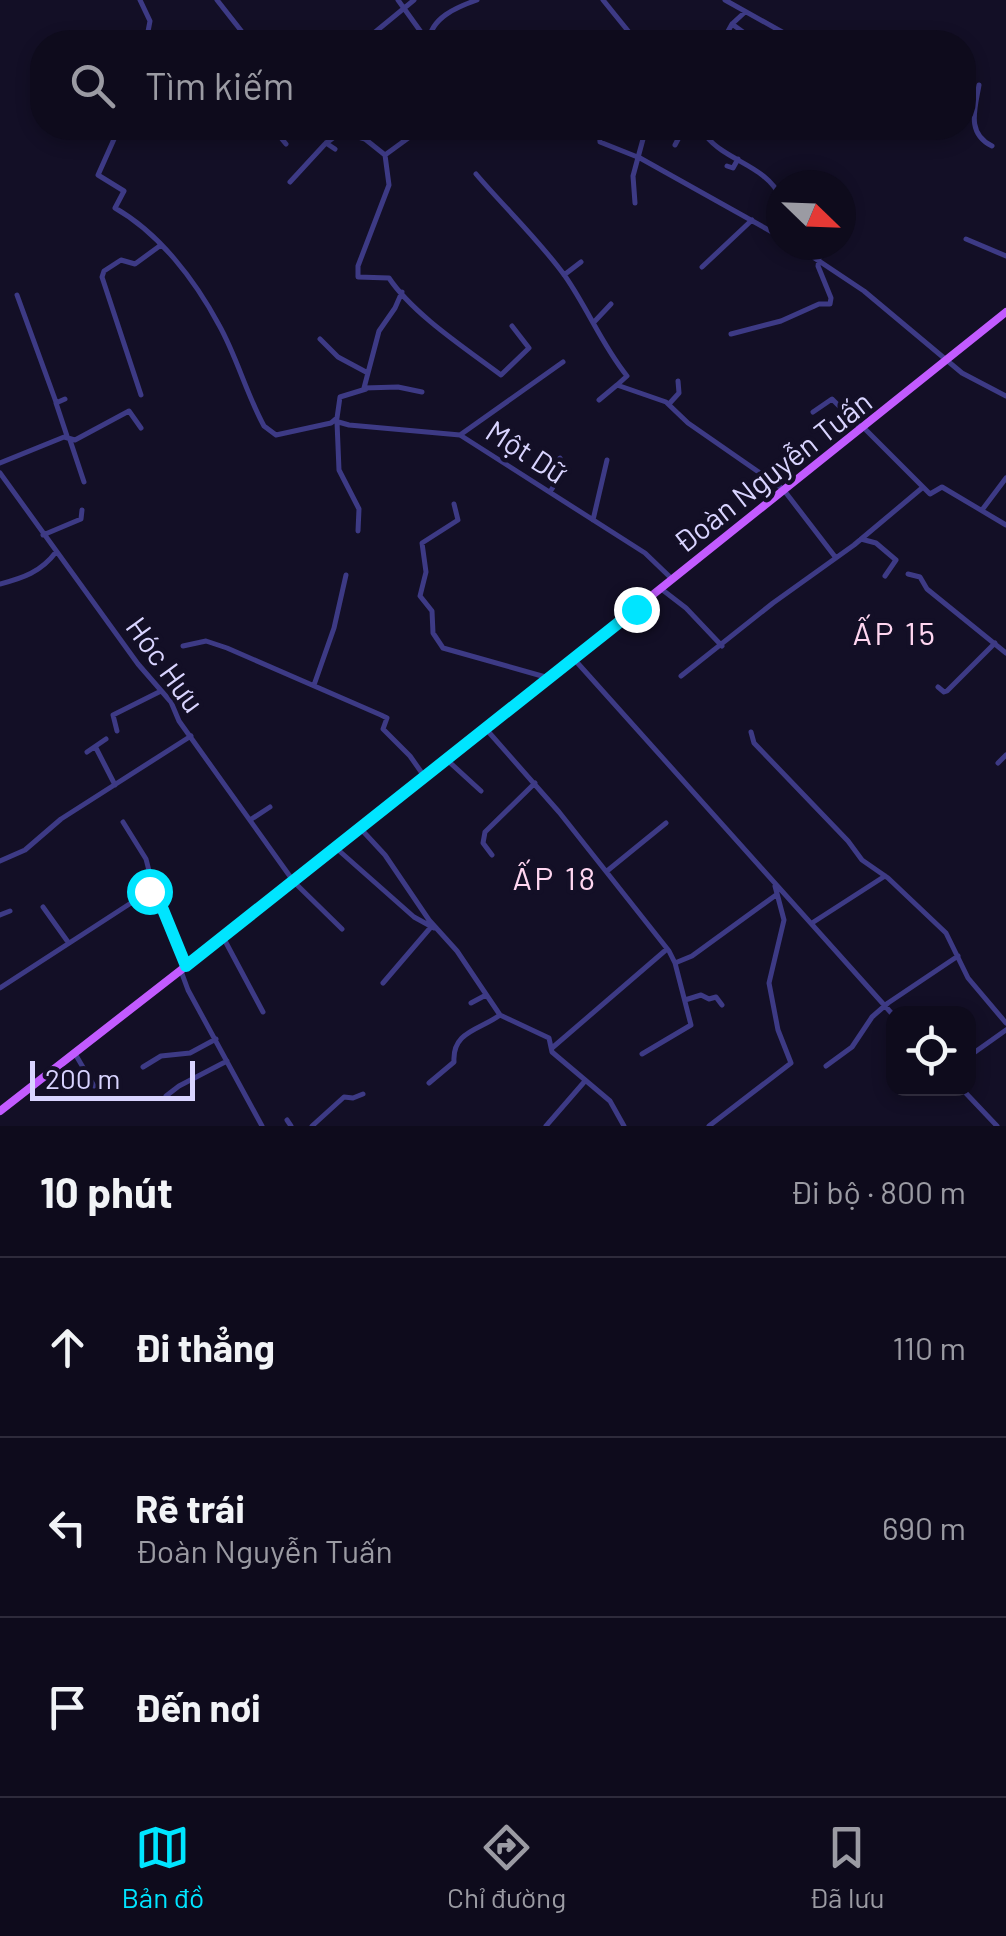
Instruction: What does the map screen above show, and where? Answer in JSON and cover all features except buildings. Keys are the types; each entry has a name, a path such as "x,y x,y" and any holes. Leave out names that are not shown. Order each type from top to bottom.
{"main road":[{"name":"Đoàn Nguyễn Tuấn","path":"0,1111 294,882 1006,312"}],"street":[{"path":"218,0 241,30"},
{"path":"398,0 420,30"},
{"path":"377,30 414,0"},
{"path":"433,30 452,9 477,0"},
{"path":"602,0 627,30"},
{"path":"725,0 778,30"},
{"path":"143,1 150,21 148,30"},
{"path":"729,30 745,12"},
{"path":"732,24 740,30"},
{"path":"976,109 979,85"},
{"path":"976,133 992,146"},
{"path":"114,140 98,175 124,192 116,208 136,220 161,245 219,324 264,426 276,435 336,422"},
{"path":"283,140 286,144"},
{"path":"290,182 330,140"},
{"path":"365,140 386,155 389,184 358,266 358,277 388,278 442,331 500,375 529,348 512,326"},
{"path":"386,155 406,140"},
{"path":"600,140 766,228"},
{"path":"635,203 633,176 644,140"},
{"path":"675,145 678,140"},
{"path":"710,140 766,179"},
{"path":"326,143 335,148"},
{"path":"727,166 733,168 738,159"},
{"path":"476,174 564,274 595,321 606,349 627,376 598,400"},
{"path":"702,267 752,220"},
{"path":"966,239 1006,256"},
{"path":"141,396 102,277 104,271 121,260 136,264 161,245"},
{"path":"731,334 782,322 819,304 830,304 819,260 976,382 1006,396"},
{"path":"564,274 581,262"},
{"path":"366,389 366,372 378,331 402,292"},
{"path":"18,295 84,482"},
{"path":"595,321 611,304"},
{"path":"320,339 338,357 366,372"},
{"path":"460,436 563,362"},
{"path":"669,404 679,393 678,381"},
{"path":"617,385 669,404 688,422 783,488 836,558"},
{"path":"358,532 358,510 340,470 336,422 340,397 366,389 422,392"},
{"path":"813,412 832,398 930,494 942,487 1006,525"},
{"path":"56,402 65,399"},
{"path":"0,463 68,437 75,440 129,411 141,428"},
{"name":"Một Dữ","path":"336,422 460,436 644,553 672,578"},
{"path":"550,492 564,469 560,458"},
{"path":"594,520 607,460"},
{"name":"Hóc Hưu","path":"0,473 161,690 294,882 342,929"},
{"path":"982,510 1006,478"},
{"path":"681,676 922,488"},
{"path":"454,504 458,520 422,542 426,572 420,596 432,611 435,638 443,648 549,678"},
{"path":"43,535 81,519 82,510"},
{"path":"861,539 876,542 897,562 885,576"},
{"path":"0,584 46,566 56,552"},
{"path":"908,574 920,577 927,589 1006,653"},
{"path":"314,685 334,628 346,575"},
{"path":"660,588 686,608 722,646"},
{"path":"183,646 206,641 387,718 383,729 424,776"},
{"path":"938,688 947,691 995,643"},
{"path":"574,659 885,1006"},
{"path":"117,731 113,716 161,690"},
{"path":"486,728 607,871 675,963 691,1025 642,1054"},
{"path":"751,732 754,743 855,852 946,933 968,978 1006,1022"},
{"path":"0,861 25,850 61,819 190,736"},
{"path":"87,752 106,739"},
{"path":"96,748 115,786"},
{"path":"998,763 1006,754"},
{"path":"446,759 481,792"},
{"path":"492,855 483,844 485,832 535,783"},
{"path":"250,820 270,807"},
{"path":"123,822 146,859 184,969 216,1039 262,1126"},
{"path":"607,871 666,823"},
{"path":"360,828 385,855 433,928"},
{"path":"336,848 457,951 500,1014 552,1042 552,1052 610,1101 624,1126"},
{"path":"812,924 885,876"},
{"path":"709,1126 791,1063 778,1030 769,983 784,920 774,883"},
{"path":"0,988 154,890"},
{"path":"675,963 692,956 776,895"},
{"path":"43,906 68,942"},
{"path":"0,915 10,911"},
{"path":"384,983 433,928"},
{"path":"223,936 263,1012"},
{"path":"552,1048 667,949"},
{"path":"826,1066 852,1048 872,1017 885,1006 958,956"},
{"path":"471,1003 486,995"},
{"path":"686,1000 702,995 716,997 722,1006"},
{"path":"429,1083 454,1062 454,1050 462,1036 500,1014"},
{"path":"976,1051 1006,1030"},
{"path":"143,1067 161,1056 190,1053 216,1039"},
{"path":"74,1052 94,1086"},
{"path":"166,1096 227,1061"},
{"path":"546,1126 586,1082"},
{"path":"312,1126 344,1097 362,1094"},
{"path":"969,1096 997,1126"}],"district":[{"name":"ẤP 15","path":"895,632"},
{"name":"ẤP 18","path":"555,877"}],"route":[{"path":"149,891 154,890 157,895 186,966 636,609"}]}
